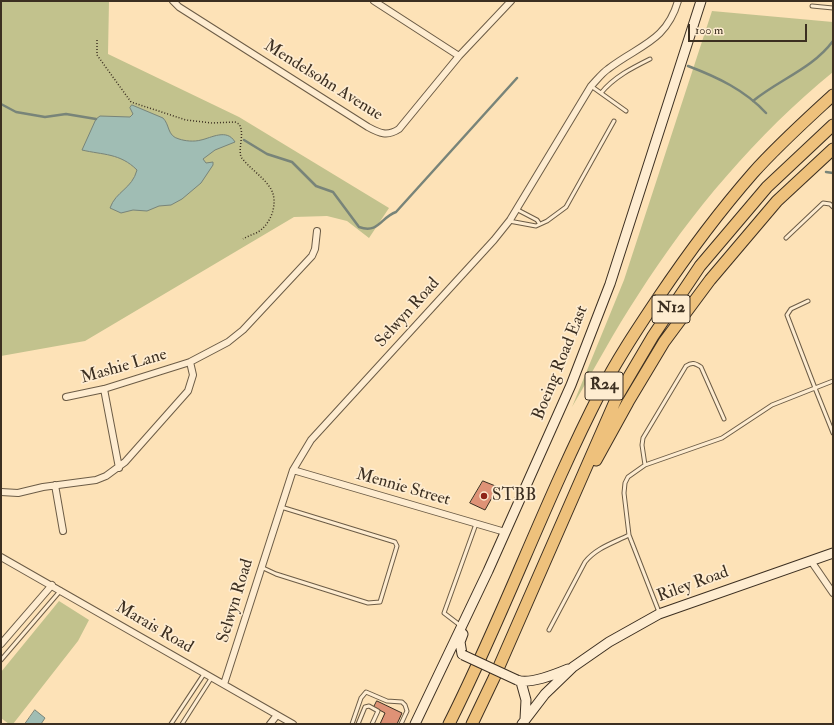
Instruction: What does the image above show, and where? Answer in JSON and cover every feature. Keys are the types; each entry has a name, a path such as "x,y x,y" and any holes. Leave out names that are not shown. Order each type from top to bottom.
{"highway":[{"name":"R24","path":"448,724 474,673 540,519 602,390 640,325 687,256 753,173 793,131 833,95"},
{"name":"N12","path":"559,528 617,397 653,336 696,273 767,188 833,125"},
{"name":"R24","path":"472,724 494,678 559,528 628,402 664,342 710,280 777,201 833,149"}],"main road":[{"name":"Boeing Road East","path":"415,724 446,662 571,385 610,284 701,1"},
{"name":"Riley Road","path":"573,667 609,642 659,614 833,552"},
{"path":"462,654 460,642 475,598"},
{"path":"446,662 462,654"},
{"path":"462,654 519,681 547,677 573,667"},
{"path":"524,722 545,694 573,667"},
{"path":"519,681 526,700 524,722"}],"street":[{"name":"Mendelsohn Avenue","path":"173,1 179,7 361,123 384,134 390,134 398,129 459,56 511,1"},
{"path":"374,1 459,56"},
{"name":"Selwyn Road","path":"224,684 293,470 311,440 494,240 509,221 591,86 607,69 661,34 671,21 678,1"},
{"name":"Mashie Lane","path":"66,397 104,389 190,362 228,342 243,330 312,256 315,249 317,231"},
{"path":"1,492 18,493 55,485 96,480 119,468 188,391 193,375 190,362"},
{"path":"104,389 119,468"},
{"name":"Mennie Street","path":"293,470 505,532"},
{"path":"55,485 63,531"},
{"name":"Marais Road","path":"1,557 293,724"},
{"path":"811,561 833,594"},
{"path":"1,644 52,585"},
{"path":"270,724 277,715"}],"lane":[{"path":"812,6 833,8"},
{"path":"601,93 608,84 628,70 650,59"},
{"path":"591,86 626,111"},
{"path":"509,221 536,226 539,223 547,221 566,207 614,121"},
{"path":"786,238 824,204 830,204 833,207"},
{"path":"516,209 537,220 539,223"},
{"path":"808,300 791,309 787,315 833,433"},
{"path":"645,465 642,445 643,438 686,366 690,363 697,365 704,372 724,419"},
{"path":"659,614 629,535 625,483 633,472 645,465 722,438 772,406 833,381"},
{"path":"261,567 276,574 368,603 380,602 397,546 395,542 281,507"},
{"path":"462,626 444,613 476,524"},
{"path":"549,630 590,555 598,549 629,535"},
{"path":"1,660 61,590"},
{"path":"171,724 204,673"},
{"path":"182,724 212,677"},
{"path":"352,724 361,698 366,692 387,701 397,701 405,705 407,711 401,724"},
{"path":"358,724 366,707 369,706 378,711 372,724"}],"path":[{"path":"97,40 97,55 131,102 186,120 212,123 234,122 241,127 239,152 245,163 270,187 274,198 272,215 268,222 258,232 243,239"}],"green space":[{"path":"1,1 109,1 108,54 239,117 389,208 369,238 347,221 327,216 294,217 85,341 1,356"},
{"path":"712,11 833,22 833,72 778,121 703,204 658,264 612,337 572,407 624,280"},
{"path":"59,601 89,620 78,641 13,724 9,724 1,718 1,672"}],"water":[{"path":"132,105 163,118 175,138 195,141 223,135 232,138 235,142 215,150 203,159 206,163 213,162 213,165 201,183 182,199 171,205 159,206 147,211 133,210 121,213 110,208 116,198 132,182 137,170 124,160 104,154 82,150 96,119 100,116 130,117 133,114 130,108"},
{"path":"35,710 45,718 41,724 25,724"}],"building":[{"name":"STBB","path":"483,481 498,487 485,510 470,503"},
{"path":"377,701 402,713 397,724 380,724 385,713 374,707"}],"waterway":[{"path":"753,101 806,66 825,51 833,41"},
{"path":"688,66 740,91 766,113"},
{"path":"244,140 267,154 292,162 316,186 333,192 359,227 366,229 376,227 387,217 396,212 517,78"},
{"path":"1,104 16,112 45,117 66,114 96,119"},
{"path":"826,172 833,173"}],"place":[{"name":"STBB","path":"484,496"}]}
